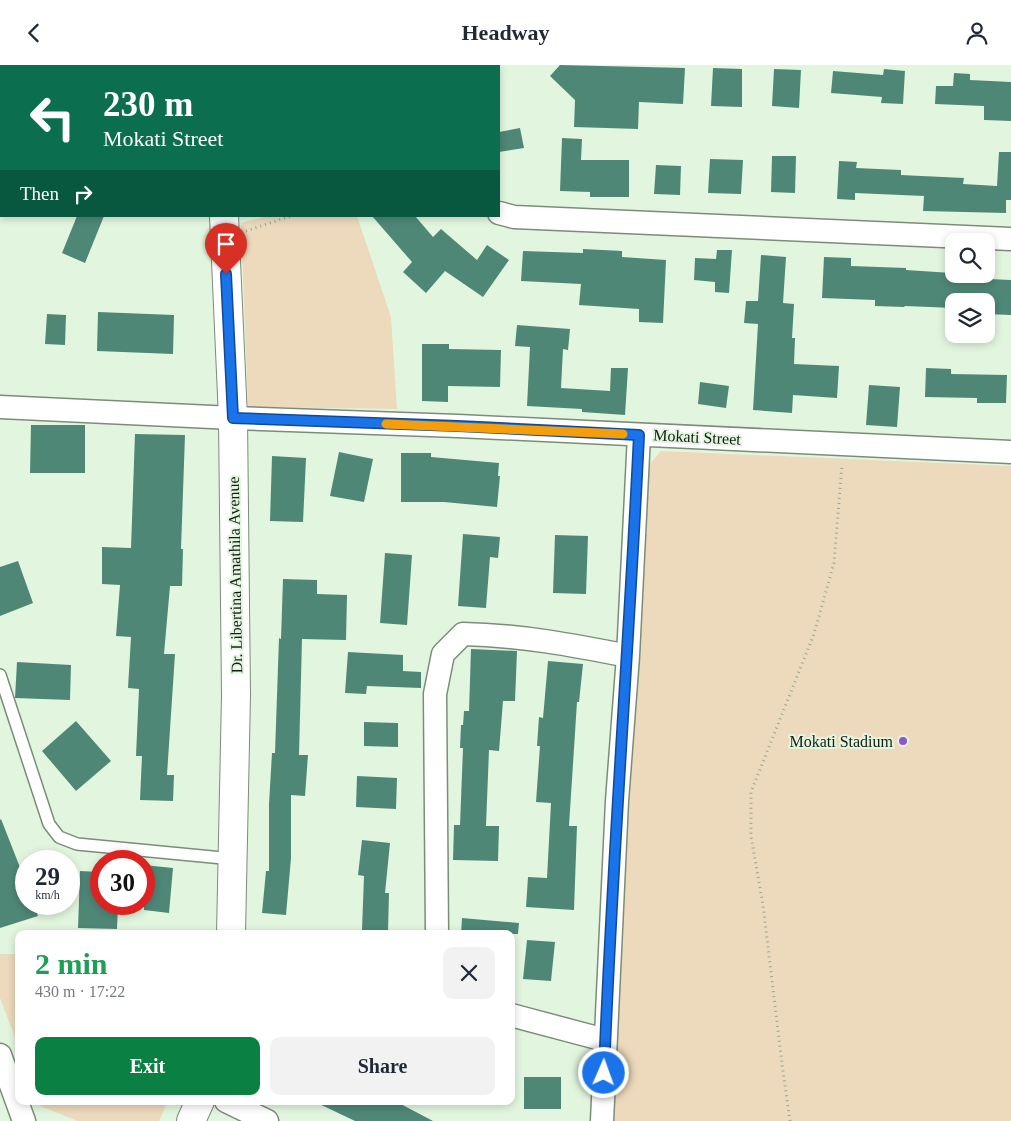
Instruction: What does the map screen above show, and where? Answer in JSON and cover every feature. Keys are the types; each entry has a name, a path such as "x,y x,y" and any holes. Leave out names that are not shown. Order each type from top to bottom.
{"street":[{"path":"500,213 514,217 1011,239"},
{"name":"Dr. Libertina Amathila Avenue","path":"224,227 233,418 236,695 231,930"},
{"name":"Mokati Street","path":"0,407 1011,452"},
{"path":"602,1121 617,801 628,656 639,435"},
{"path":"437,930 435,694 443,654 463,633 493,634 561,643 628,656"},
{"path":"515,1016 605,1040"},
{"path":"0,1055 15,1096"},
{"path":"18,1105 24,1121"},
{"path":"191,1121 198,1105"},
{"path":"234,1105 267,1121"}],"lane":[{"path":"0,675 49,824 59,837 77,844 233,859"}],"path":[{"path":"224,227 285,217"},
{"path":"790,1121 763,905 751,836 751,792 814,635 834,563 843,445"}],"shaded area":[{"path":"264,217 357,217 391,317 397,409 248,407 241,223"},
{"path":"661,451 1011,466 1011,1121 614,1121 627,800 645,469"},
{"path":"0,954 15,954 15,1037 0,998"},
{"path":"166,1105 159,1121 78,1121 40,1106"}],"building":[{"path":"560,65 685,68 683,104 639,102 638,129 574,127 575,100 550,76"},
{"path":"713,68 742,69 742,107 711,106"},
{"path":"774,69 801,70 799,108 772,106"},
{"path":"884,69 905,71 903,104 881,103 882,97 831,93 833,71 883,75"},
{"path":"954,73 970,74 970,80 1011,82 1011,121 984,120 984,106 935,104 936,86 953,86"},
{"path":"520,128 524,148 500,152 500,132"},
{"path":"562,138 582,139 581,160 629,160 629,197 590,197 590,192 560,191"},
{"path":"999,152 1011,152 1011,200 1006,200 1006,213 923,211 924,196 855,193 855,200 837,199 839,161 857,162 856,168 901,170 901,175 964,178 963,184 997,186"},
{"path":"772,156 796,156 795,193 771,192"},
{"path":"710,159 743,160 741,194 708,193"},
{"path":"656,165 681,166 680,195 654,194"},
{"path":"77,217 104,217 85,263 62,253"},
{"path":"373,217 416,217 433,237 441,229 477,260 487,245 509,260 483,297 445,271 426,293 403,272 412,262"},
{"path":"583,249 622,251 622,257 666,260 663,323 639,322 639,309 579,305 581,284 521,281 523,251 583,253"},
{"path":"717,250 732,250 729,293 715,292 715,282 694,280 695,258 716,259"},
{"path":"761,255 786,257 783,303 794,304 792,338 795,338 794,364 839,366 837,398 793,395 792,413 753,410 758,324 744,323 746,301 758,301"},
{"path":"824,257 851,258 851,266 906,268 906,270 945,273 945,283 995,283 995,279 1011,280 1011,315 995,314 995,293 945,293 945,308 875,306 875,300 822,298"},
{"path":"98,312 174,315 173,354 97,351"},
{"path":"47,314 66,315 65,345 45,344"},
{"path":"517,325 570,329 568,350 563,349 561,388 610,391 611,368 628,368 625,415 582,412 582,409 527,406 530,347 515,346"},
{"path":"422,344 449,344 449,349 501,350 500,387 448,386 448,402 422,401"},
{"path":"926,368 951,369 951,374 1007,375 1006,403 977,403 977,398 925,397"},
{"path":"700,382 729,386 726,408 698,404"},
{"path":"869,385 900,387 897,427 866,425"},
{"path":"31,425 85,425 85,473 30,473"},
{"path":"135,434 185,435 181,549 183,549 182,586 170,586 164,654 175,654 167,775 174,775 173,801 140,800 142,756 136,756 139,689 128,688 131,637 116,636 120,585 102,584 102,547 131,548"},
{"path":"339,452 373,459 364,502 330,496"},
{"path":"401,453 431,453 431,457 499,463 498,476 500,476 497,507 444,502 401,502"},
{"path":"272,456 306,458 303,522 270,521"},
{"path":"463,534 500,537 498,558 490,557 486,608 458,606"},
{"path":"555,535 588,536 586,594 553,593"},
{"path":"385,553 412,555 407,625 380,623"},
{"path":"18,561 33,603 0,616 0,567"},
{"path":"283,579 317,580 317,594 347,595 346,640 302,639 299,755 308,755 305,796 291,795 291,858 286,915 262,913 266,871 269,871 269,804 272,753 275,753"},
{"path":"471,649 517,651 515,701 503,701 499,751 489,750 486,826 499,826 498,861 453,860 454,825 460,825 463,748 460,748 461,725 463,725 464,711 469,711"},
{"path":"348,652 403,655 403,671 421,672 421,688 367,686 366,694 345,693"},
{"path":"548,661 583,664 579,702 577,702 569,826 577,826 574,910 526,907 528,877 547,878 551,803 536,802 540,746 537,746 539,717 543,718"},
{"path":"17,662 71,665 70,700 15,698"},
{"path":"76,721 111,761 76,791 42,751"},
{"path":"364,722 398,723 398,747 364,746"},
{"path":"357,776 397,778 396,809 356,807"},
{"path":"0,820 15,855 15,915 38,916 0,928"},
{"path":"362,840 390,843 385,893 389,893 388,930 362,930 364,876 358,875"},
{"path":"155,866 173,868 169,913 155,911"},
{"path":"80,871 90,871 90,915 118,915 117,929 78,928 78,915 80,915"},
{"path":"462,918 519,923 518,934 515,934 515,930 461,930"},
{"path":"527,940 555,942 551,981 523,979"},
{"path":"524,1077 561,1077 561,1109 524,1109"},
{"path":"321,1105 403,1105 433,1121 355,1121"}],"slow traffic":[{"path":"386,424 623,434"}],"place":[{"name":"Mokati Stadium","path":"903,741"}],"route":[{"path":"226,274 233,418 639,435 628,656 617,801 604,1073"}]}
